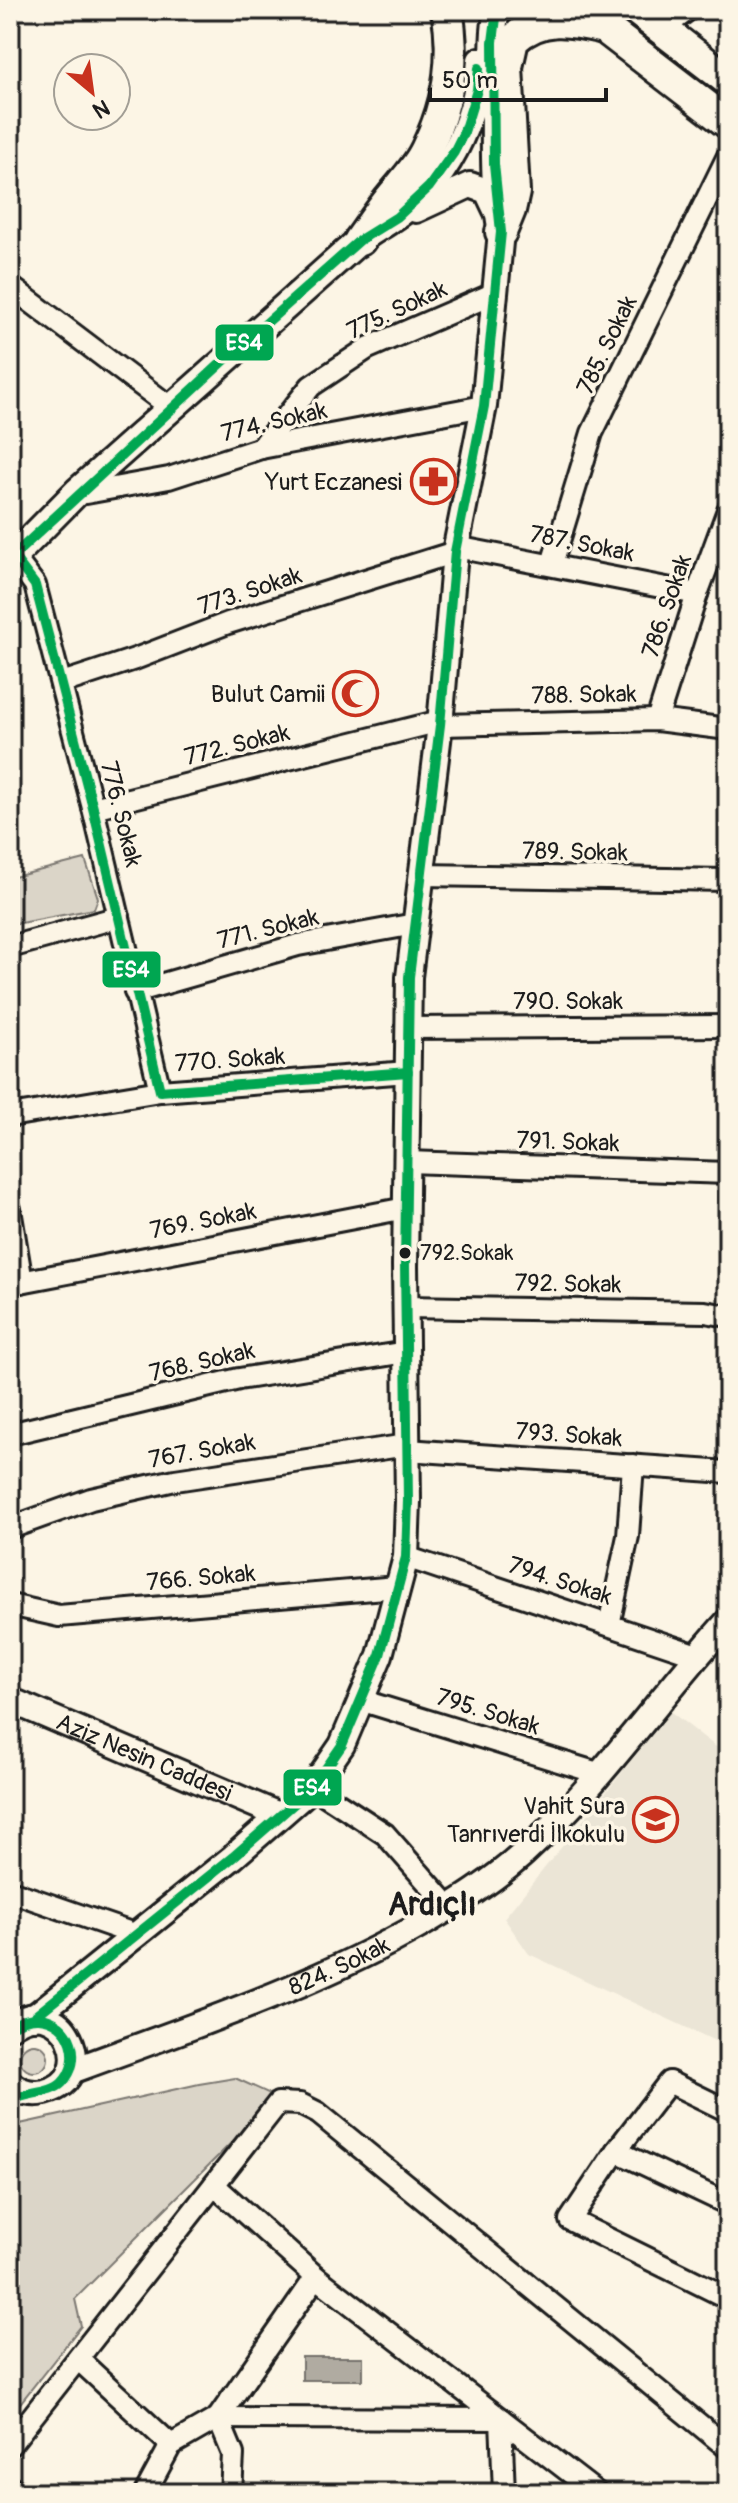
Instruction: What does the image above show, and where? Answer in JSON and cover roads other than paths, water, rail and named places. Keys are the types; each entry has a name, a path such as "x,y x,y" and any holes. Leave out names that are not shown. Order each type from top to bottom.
{"main road":[{"path":"12,558 78,491 360,240 411,175 426,151 438,121 447,92 451,60 447,10"},
{"path":"637,10 728,80"},
{"path":"498,221 510,210 514,192 507,67 513,40 535,24 548,20 593,19 728,123"}],"street":[{"path":"395,219 440,174 462,139 478,86 483,10"},
{"path":"18,2022 233,1857 313,1787 342,1745 380,1655 406,1557 409,977 440,723 456,550 484,406 498,221 493,55 497,10"},
{"path":"662,29 688,10"},
{"name":"785. Sokak","path":"552,564 592,433 728,156"},
{"path":"360,240 395,219 470,185 487,191 498,221"},
{"path":"10,286 170,407"},
{"name":"775. Sokak","path":"261,448 311,386 368,348 493,294"},
{"name":"774. Sokak","path":"78,491 86,493 169,478 261,448 484,406"},
{"name":"786. Sokak","path":"657,720 697,594 728,510"},
{"name":"787. Sokak","path":"456,550 552,564 697,594"},
{"name":"773. Sokak","path":"62,683 228,623 456,550"},
{"name":"776. Sokak","path":"12,558 35,585 93,808 160,1091"},
{"name":"788. Sokak","path":"440,723 657,720 728,729"},
{"name":"772. Sokak","path":"93,808 440,723"},
{"name":"789. Sokak","path":"420,875 728,880"},
{"path":"10,947 119,917"},
{"name":"771. Sokak","path":"135,992 298,945 415,924"},
{"name":"790. Sokak","path":"409,1028 728,1026"},
{"name":"770. Sokak","path":"10,1116 160,1091 408,1072"},
{"name":"791. Sokak","path":"407,1162 728,1173"},
{"name":"769. Sokak","path":"16,1283 406,1208"},
{"path":"10,1209 16,1283"},
{"name":"792. Sokak","path":"406,1307 705,1312 728,1316"},
{"name":"768. Sokak","path":"10,1434 239,1379 406,1352"},
{"name":"793. Sokak","path":"407,1448 728,1472"},
{"name":"767. Sokak","path":"10,1528 91,1499 175,1480 407,1448"},
{"path":"609,1625 628,1536 633,1465"},
{"name":"794. Sokak","path":"406,1557 697,1655"},
{"name":"766. Sokak","path":"10,1605 59,1616 397,1587"},
{"name":"824. Sokak","path":"15,2092 52,2090 71,2071 292,1989 382,1947 476,1892 523,1854 601,1774 728,1621"},
{"name":"Aziz Nesin Caddesi","path":"10,1700 279,1815"},
{"name":"795. Sokak","path":"360,1700 601,1774"},
{"path":"313,1787 385,1834 450,1908"},
{"path":"10,1891 134,1934"},
{"path":"18,2022 51,2020 61,2026 73,2047 71,2071"},
{"path":"728,2111 669,2082 616,2151 570,2220 728,2298"},
{"path":"10,2445 278,2103 300,2104 318,2113 728,2448"},
{"path":"616,2151 728,2204"},
{"path":"214,2185 316,2277 597,2493"},
{"path":"145,2493 171,2445 218,2418 316,2277"},
{"path":"78,2359 171,2445"},
{"path":"218,2418 501,2419"},
{"path":"218,2418 233,2454 231,2493"},
{"path":"501,2419 504,2493"},
{"path":"10,2486 18,2493"}],"place":[{"name":"Yurt Eczanesi","path":"433,482"},
{"name":"Bulut Camii","path":"356,694"},
{"name":"792.Sokak","path":"405,1253"},
{"name":"Vahit Sura Tanrıverdi İlkokulu","path":"656,1820"}],"district":[{"name":"Ardıçlı","path":"432,1905"}]}
